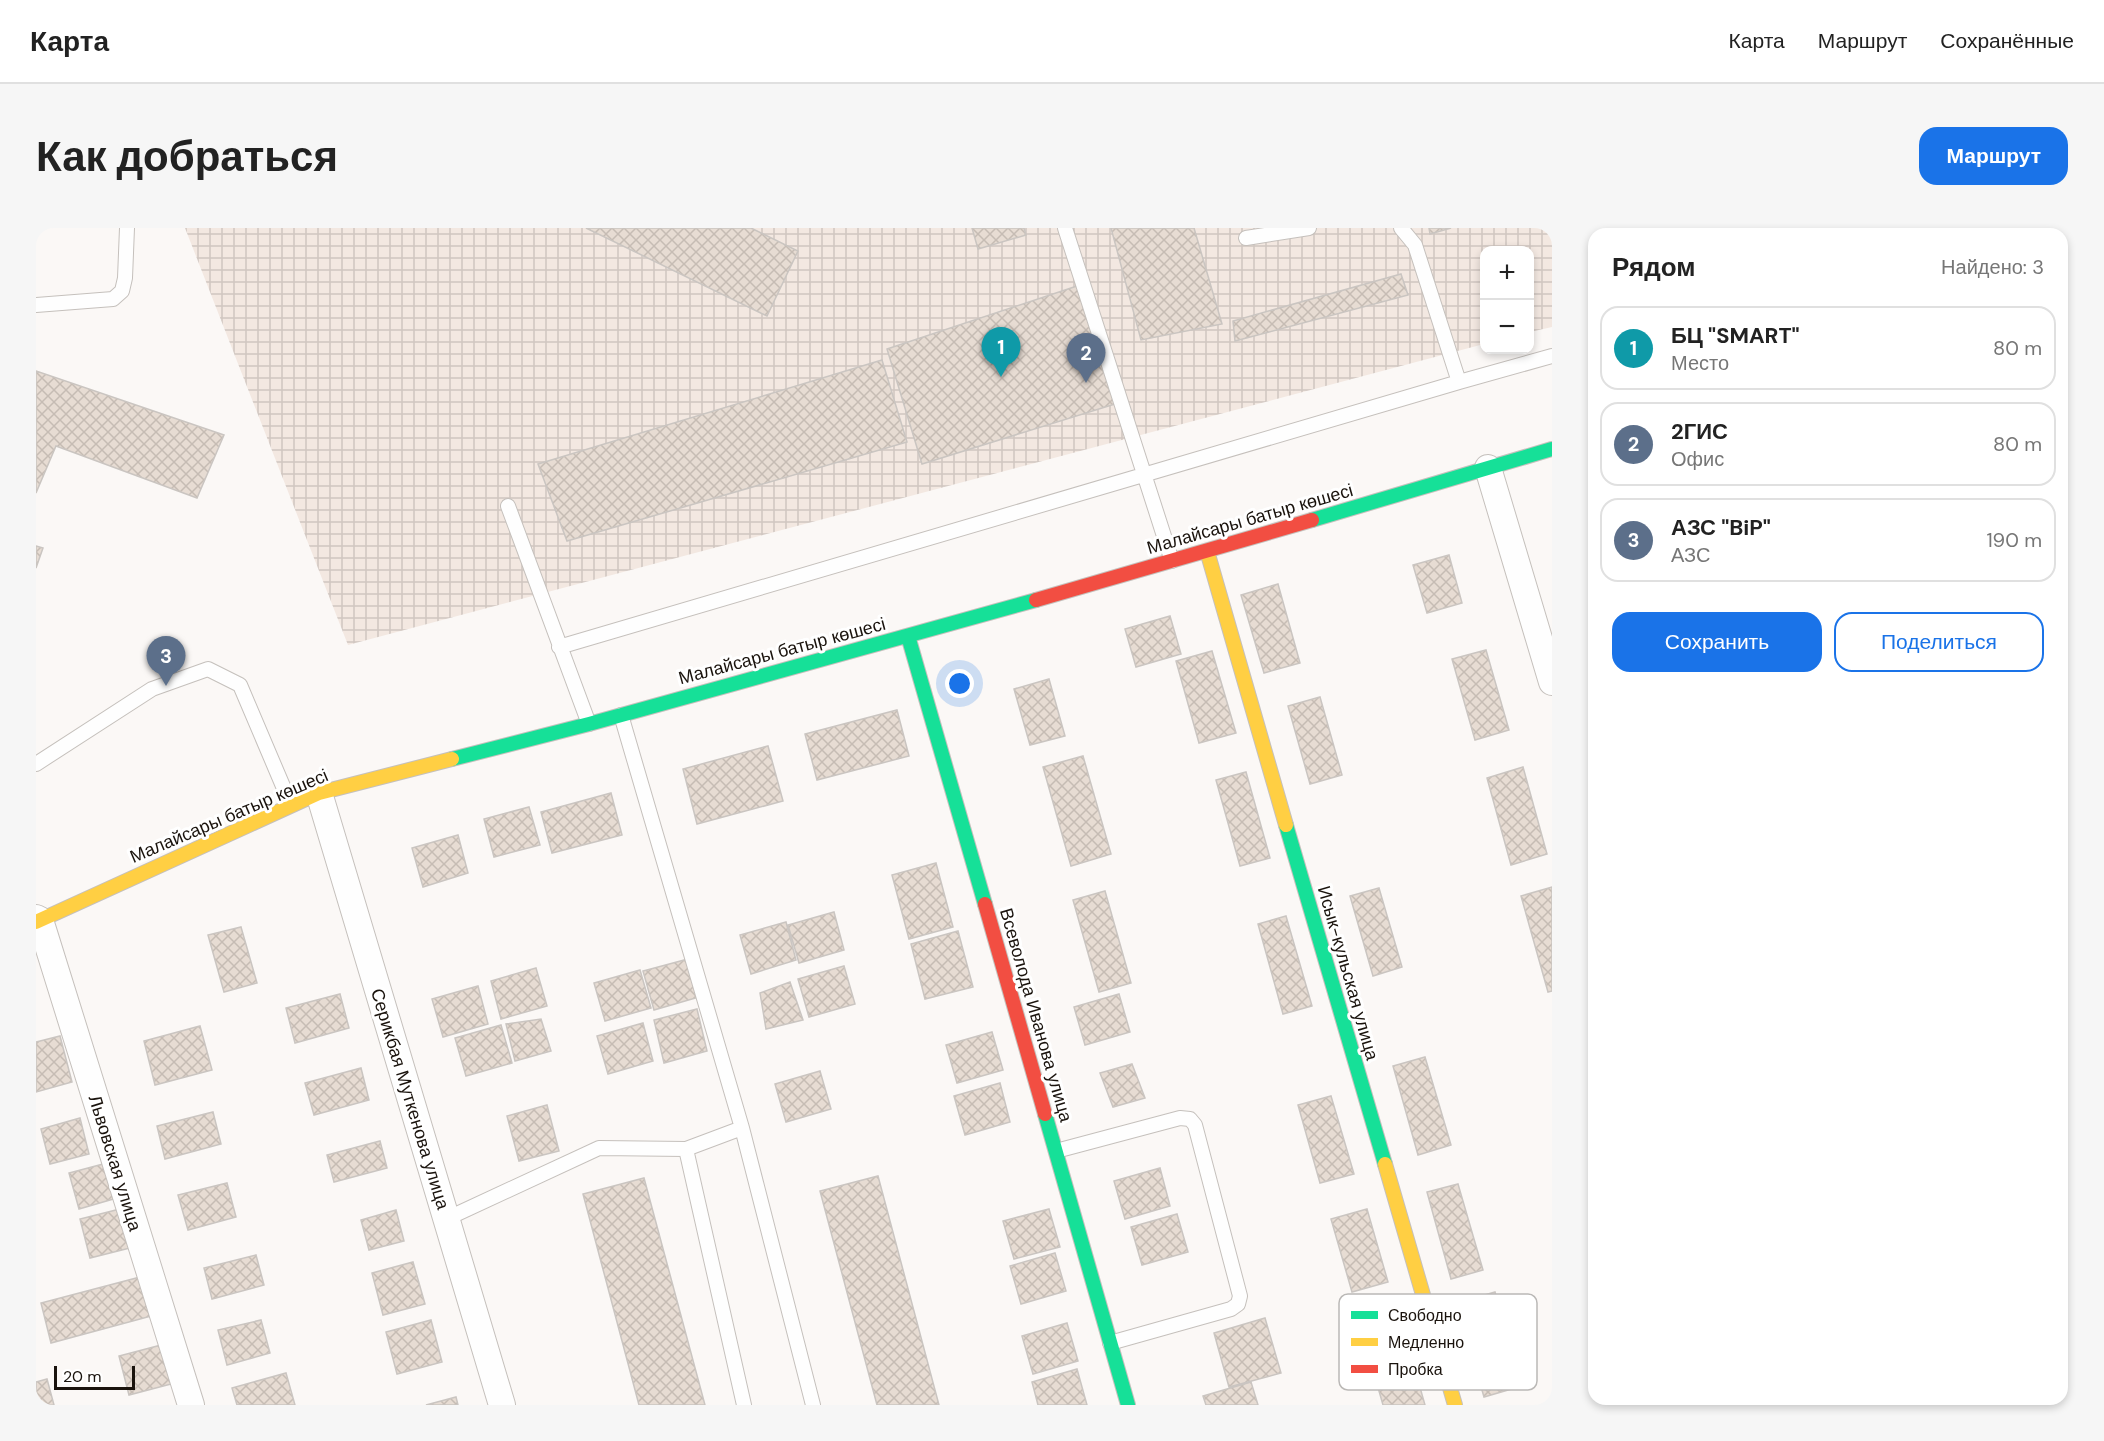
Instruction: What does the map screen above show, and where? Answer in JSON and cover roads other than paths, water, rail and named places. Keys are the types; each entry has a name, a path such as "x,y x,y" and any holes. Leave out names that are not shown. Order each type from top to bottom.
{"street":[{"name":"Малайсары батыр көшесі","path":"37,920 318,793 589,724 908,636 1552,449"},
{"path":"1488,468 1552,682"},
{"name":"Исык-кульская улица","path":"1207,551 1423,1294"},
{"name":"Всеволода Иванова улица","path":"908,636 1128,1405"},
{"name":"Серикбая Муткенова улица","path":"318,793 502,1405"},
{"name":"Львовская улица","path":"37,920 191,1405"},
{"name":"Исык-кульская улица","path":"1451,1390 1455,1405"}],"lane":[{"path":"36,305 112,299 122,291 125,278 127,228"},
{"path":"1065,228 1172,561"},
{"path":"1246,238 1309,228"},
{"path":"1401,228 1415,245 1459,382"},
{"path":"559,647 1552,356"},
{"path":"508,506 589,724"},
{"path":"36,764 152,689 208,669 240,685 291,805"},
{"path":"621,715 742,1128 813,1405"},
{"path":"1056,1151 1180,1118 1190,1119 1195,1125 1240,1296 1238,1304 1231,1309 1110,1343"},
{"path":"446,1219 599,1148 686,1149 742,1128"},
{"path":"686,1149 744,1405"}],"place":[{"name":"БЦ \"SMART\"","path":"1001,377"},
{"name":"2ГИС","path":"1086,383"},
{"name":"АЗС \"BiP\"","path":"166,686"}]}
